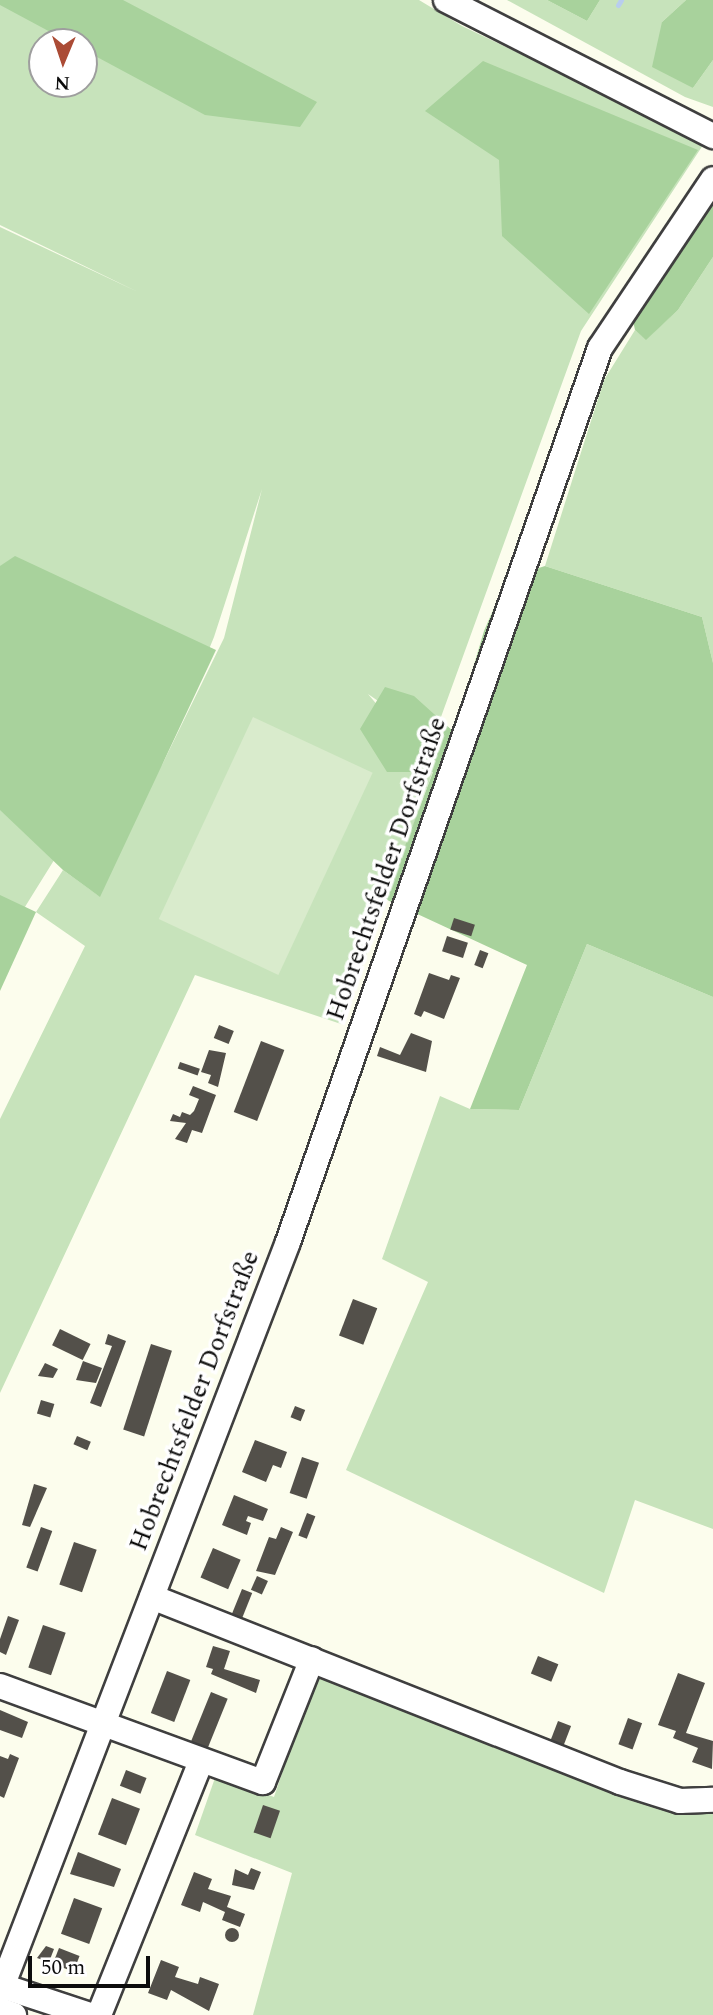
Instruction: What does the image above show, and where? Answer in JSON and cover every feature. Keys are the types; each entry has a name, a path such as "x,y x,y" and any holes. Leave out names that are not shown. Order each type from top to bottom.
{"street":[{"path":"446,0 713,136"},
{"name":"Hobrechtsfelder Dorfstraße","path":"1,1996 288,1242 600,348 713,179"},
{"path":"152,1597 620,1782 680,1801 713,1800"},
{"path":"0,1686 264,1782 312,1659"},
{"path":"99,2015 201,1761"},
{"path":"1,1996 14,2015"},
{"path":"1,1996 90,2015"}],"green space":[{"path":"0,0 419,0 462,26 705,142 581,331 433,739 368,694 433,771 341,1024 195,975 0,1393 0,1119 85,946 36,912 63,870 99,896 56,857 0,947 0,227 138,292 0,225","holes":["262,489 224,638 161,767 214,637"]},
{"path":"0,0 123,0 317,102 300,127 205,115 98,58 98,28 43,28 0,5"},
{"path":"507,0 547,0 587,21 600,0 686,0 662,22 693,88 713,60 713,107 685,97"},
{"path":"547,0 600,0 587,21"},
{"path":"686,0 713,0 713,60 693,88 652,67 662,22"},
{"path":"483,61 698,150 589,314 502,236 499,160 425,111"},
{"path":"713,200 713,257 678,310 646,340 635,330 632,316"},
{"path":"713,257 713,663 702,617 545,566 604,380 635,330 646,339 678,310"},
{"path":"15,556 216,650 100,897 63,870 0,810 0,566"},
{"path":"545,566 702,617 713,663 713,997 587,944 519,1110 470,1109 527,965 385,899 433,772 387,772 360,729 385,687 414,696 454,732 484,631 507,578"},
{"path":"253,717 373,773 278,975 159,919"},
{"path":"0,895 36,912 0,991"},
{"path":"587,944 713,997 713,1529 635,1500 604,1593 346,1470 428,1282 382,1259 440,1096 470,1109 519,1110"},
{"path":"316,1673 713,1809 713,2015 253,2015 292,1873 195,1835 216,1775 274,1797"}],"building":[{"path":"454,918 475,925 471,936 450,929"},
{"path":"447,936 468,943 463,958 442,951"},
{"path":"480,950 488,953 483,968 474,965"},
{"path":"429,973 449,980 451,975 460,978 444,1019 424,1011 421,1017 414,1014"},
{"path":"219,1025 234,1031 229,1044 214,1038"},
{"path":"411,1033 432,1041 426,1072 377,1056 380,1047 400,1055"},
{"path":"261,1041 284,1050 257,1121 234,1112"},
{"path":"209,1050 226,1053 218,1087 208,1083 211,1075 201,1072"},
{"path":"180,1062 200,1069 198,1075 178,1069"},
{"path":"193,1086 216,1095 202,1133 192,1130 187,1143 175,1139 186,1123 170,1121 173,1114 180,1117 182,1112 190,1115 194,1111 199,1099 189,1095"},
{"path":"353,1299 377,1308 363,1345 339,1335"},
{"path":"60,1329 91,1344 83,1360 52,1345"},
{"path":"108,1334 126,1341 101,1407 90,1403 112,1346 105,1344"},
{"path":"151,1344 172,1351 144,1436 123,1430"},
{"path":"83,1361 102,1368 96,1383 76,1380"},
{"path":"45,1363 58,1369 53,1378 38,1376"},
{"path":"41,1400 54,1404 50,1417 37,1413"},
{"path":"295,1406 305,1410 301,1421 291,1417"},
{"path":"77,1436 91,1442 87,1450 73,1444"},
{"path":"255,1440 287,1452 281,1468 273,1465 266,1482 242,1472"},
{"path":"302,1457 319,1463 307,1499 290,1493"},
{"path":"34,1484 47,1488 30,1527 22,1525"},
{"path":"234,1495 268,1509 263,1521 248,1516 246,1521 251,1523 247,1535 222,1525"},
{"path":"307,1513 315,1516 307,1539 298,1535"},
{"path":"41,1527 52,1531 38,1572 26,1567"},
{"path":"281,1527 293,1532 275,1575 256,1571 269,1537 276,1539"},
{"path":"74,1542 97,1550 82,1592 59,1585"},
{"path":"213,1548 241,1560 228,1589 200,1577"},
{"path":"257,1576 268,1581 262,1595 251,1590"},
{"path":"242,1589 252,1593 241,1621 231,1617"},
{"path":"8,1616 19,1620 6,1655 0,1652 0,1639"},
{"path":"43,1625 66,1633 51,1675 28,1668"},
{"path":"213,1646 230,1651 224,1669 260,1680 256,1693 211,1674 213,1669 206,1667"},
{"path":"538,1656 558,1664 551,1682 531,1674"},
{"path":"167,1671 190,1680 174,1722 151,1713"},
{"path":"678,1673 705,1683 686,1733 713,1741 712,1769 692,1762 698,1748 673,1738 676,1731 658,1725"},
{"path":"211,1692 228,1699 207,1749 191,1742"},
{"path":"0,1710 28,1722 22,1738 0,1730"},
{"path":"628,1718 642,1723 633,1749 618,1744"},
{"path":"558,1721 571,1726 563,1747 550,1742"},
{"path":"10,1754 19,1758 4,1798 0,1796 0,1756 8,1759"},
{"path":"126,1770 147,1778 140,1794 120,1786"},
{"path":"112,1798 140,1809 126,1845 98,1834"},
{"path":"263,1805 280,1811 271,1838 254,1832"},
{"path":"78,1852 121,1869 114,1887 70,1874"},
{"path":"251,1868 261,1872 254,1890 232,1885 235,1869 248,1875"},
{"path":"194,1872 212,1879 208,1889 231,1896 227,1907 245,1914 240,1927 222,1920 225,1912 203,1902 200,1912 181,1905"},
{"path":"74,1898 102,1908 89,1944 61,1934"},
{"path":"229,1928 235,1928 239,1935 235,1942 229,1942 225,1938 225,1932"},
{"path":"46,1946 54,1949 49,1962 37,1958"},
{"path":"59,1948 80,1956 73,1972 53,1964"},
{"path":"161,1960 179,1967 175,1977 198,1984 200,1977 219,1984 209,2011 171,1990 167,2000 148,1993"}],"waterway":[{"path":"618,5 621,0"}]}
